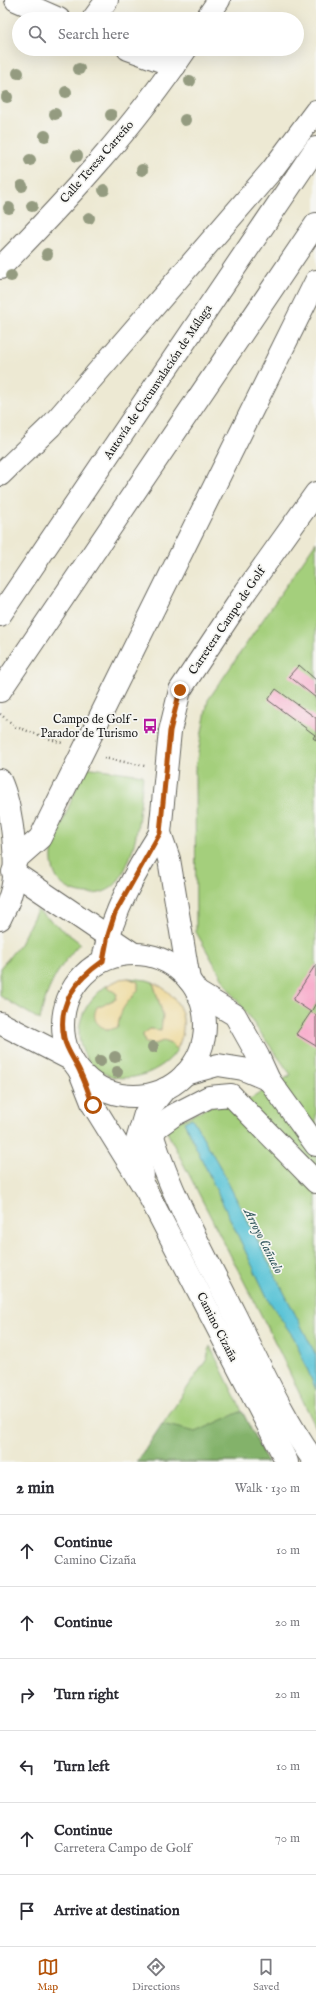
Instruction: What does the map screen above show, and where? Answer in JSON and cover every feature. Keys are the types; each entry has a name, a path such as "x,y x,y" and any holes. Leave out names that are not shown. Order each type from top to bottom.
{"main road":[{"path":"16,0 43,12"},
{"path":"98,12 107,0"},
{"path":"211,12 219,0"},
{"path":"169,56 181,58"},
{"name":"Calle Teresa Carreño","path":"0,268 31,236 118,139 181,58"},
{"path":"0,475 51,426 272,170 316,111"},
{"name":"Autovía de Circunvalación de Málaga","path":"0,616 316,148"},
{"path":"0,691 316,224"},
{"path":"14,866 40,838 316,281"},
{"name":"Carretera Campo de Golf","path":"103,961 108,935 115,913 160,833 170,731 180,690 246,591 316,493"},
{"path":"0,780 12,822 14,866 11,895 0,919"},
{"name":"Carretera Campo de Golf","path":"160,833 169,859 193,986"},
{"path":"14,866 134,954"},
{"path":"76,1066 64,1038 63,1015 70,993 84,974 103,961 118,956 134,954 155,957 174,966 193,986 235,1015 258,1056 269,1080 316,1145"},
{"path":"186,1074 198,1056 204,1035 204,1013 193,986"},
{"path":"0,1023 76,1066 98,1087 120,1095 143,1096 165,1089 186,1074 218,1065 243,1069 269,1080"},
{"name":"Camino Cizaña","path":"76,1066 93,1105 146,1192 287,1462"},
{"name":"Camino Cizaña","path":"146,1192 136,1144 145,1114 165,1089"},
{"path":"315,1462 295,1435 217,1279 163,1169 153,1136 156,1128 174,1115 209,1097 231,1095 316,1182"}],"green space":[{"path":"316,542 316,1428 272,1336 165,1128 219,1102 238,1106 291,1075 228,988 196,932 195,769 208,700"},
{"path":"85,767 143,775 137,830 130,857 118,881 112,887 97,894 79,893 64,886 56,876 52,862 53,845"},
{"path":"37,910 80,943 59,970 54,979 45,999 40,1020 0,996 0,968 20,944"},
{"path":"128,978 153,982 163,1015 161,1030 150,1029 143,1035 145,1043 155,1044 163,1041 171,1044 177,1049 170,1059 152,1071 131,1077 112,1076 96,1068 85,1056 80,1040 80,1022 89,1003 106,986 117,994 116,999 97,1007 118,1027 120,1012 127,1002 133,997 138,982"},
{"path":"210,1346 267,1462 137,1462 207,1359"},
{"path":"242,1411 267,1462 137,1462 162,1424 196,1432"}],"sand":[{"path":"128,978 138,982 138,990 122,1010 118,1027 109,1030 96,1022 95,1011 97,1007 116,999 117,994 106,986 120,979"},
{"path":"153,982 171,994 181,1010 183,1029 177,1049 171,1044 163,1041 155,1044 145,1043 143,1034 150,1029 161,1030 163,1015"}],"water":[{"path":"192,1118 220,1167 316,1355 316,1390 294,1338 269,1301 184,1122"}],"building":[{"path":"299,665 316,680 316,698 289,676"},
{"path":"276,689 316,718 316,740 313,738 315,735 268,700"},
{"path":"316,964 316,1003 311,1012 293,1000"},
{"path":"311,1012 316,1015 316,1046 296,1034"}],"place":[{"name":"Campo de Golf - Parador de Turismo","path":"150,726"}],"route":[{"path":"93,1105 80,1072 72,1060 64,1038 63,1015 70,993 84,974 103,961 108,935 115,913 146,855 160,833 170,731 180,690"}],"water label":[{"name":"Arroyo Cañuelo","path":"263,1241"}]}
